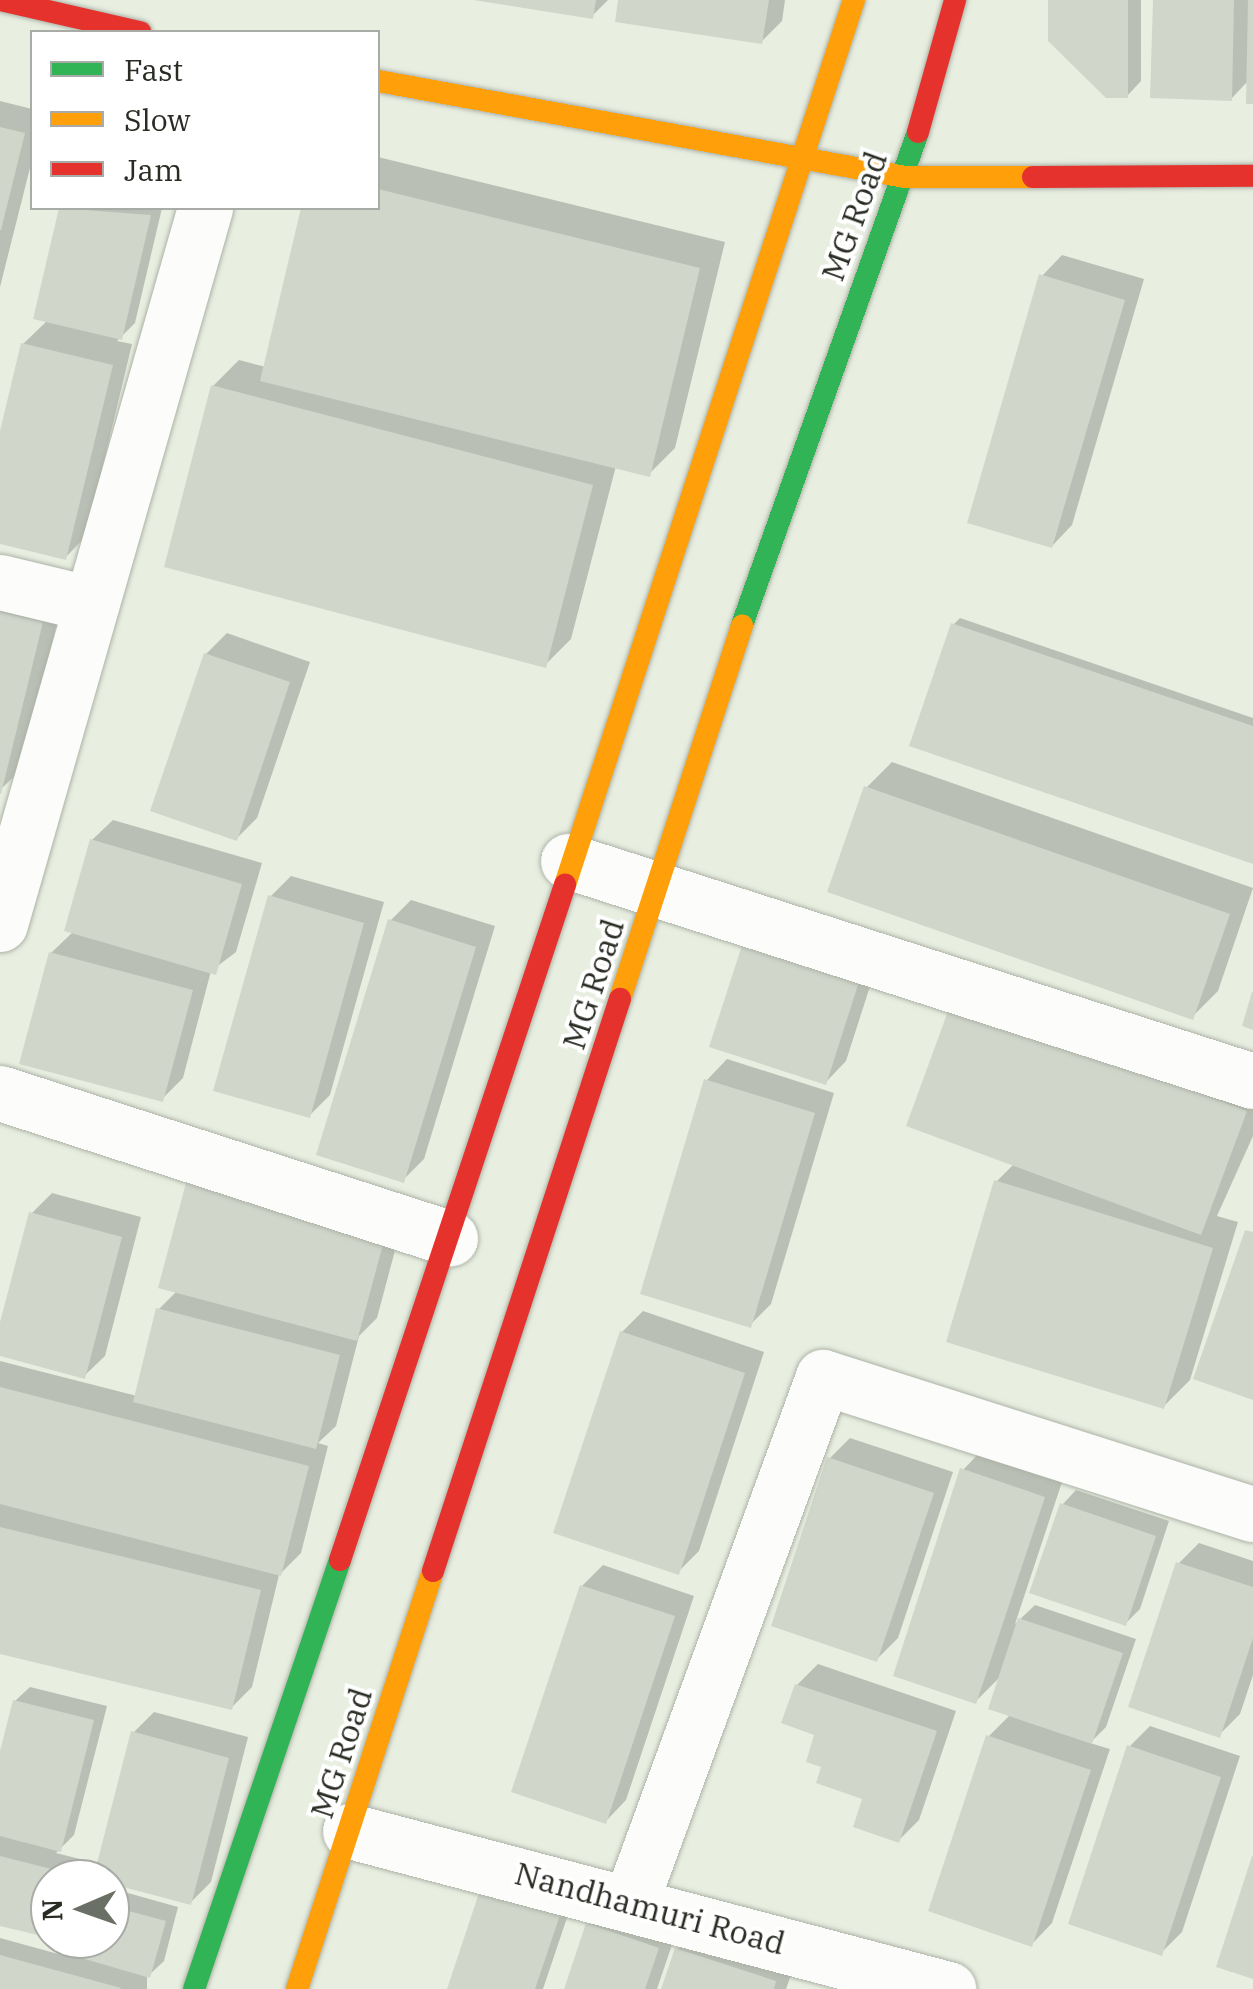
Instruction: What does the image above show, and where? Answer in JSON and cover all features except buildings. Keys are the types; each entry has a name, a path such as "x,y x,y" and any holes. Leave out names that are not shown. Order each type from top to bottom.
{"main road":[{"path":"0,0 131,30"},
{"name":"MG Road","path":"194,1989 450,1238 568,862 854,0"},
{"name":"MG Road","path":"297,1989 782,500 905,177 955,0"},
{"path":"380,82 905,177 1253,176"}],"street":[{"path":"0,924 204,210"},
{"path":"0,582 91,604"},
{"path":"568,862 1253,1081"},
{"path":"0,1093 450,1238"},
{"path":"630,1901 823,1377 1253,1514"},
{"name":"Nandhamuri Road","path":"350,1831 630,1901 948,1989"}],"traffic: fast":[{"path":"742,625 918,132"},
{"path":"194,1989 340,1560"}],"traffic: slow":[{"path":"565,885 854,0"},
{"path":"380,81 905,177 1033,177"},
{"path":"620,999 742,625"},
{"path":"297,1989 433,1571"}],"traffic: jam":[{"path":"0,0 131,30"},
{"path":"918,132 955,0"},
{"path":"1033,177 1253,176"},
{"path":"340,1560 565,885"},
{"path":"433,1571 620,999"}]}
